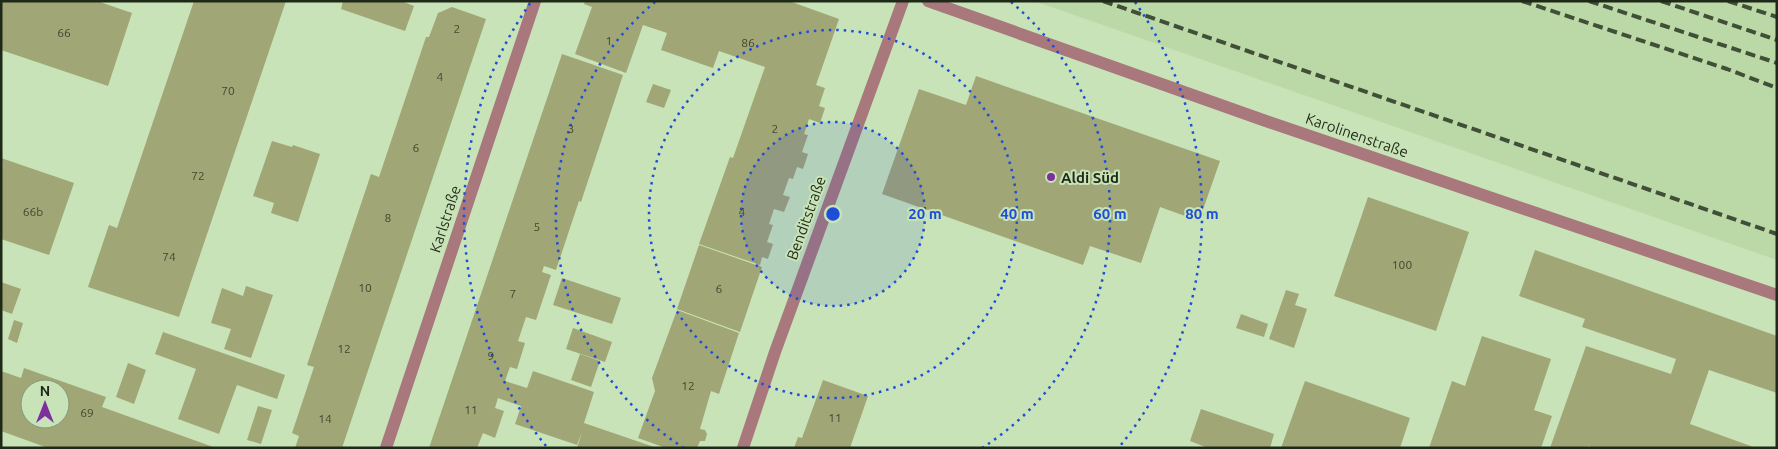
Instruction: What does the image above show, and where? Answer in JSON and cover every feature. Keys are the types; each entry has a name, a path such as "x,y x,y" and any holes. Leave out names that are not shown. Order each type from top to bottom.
{"street":[{"name":"Karlstraße","path":"386,448 535,1"},
{"name":"Benditstraße","path":"743,448 775,352 903,1"},
{"name":"Karolinenstraße","path":"928,1 1263,120 1777,295"}],"shaded area":[{"path":"1034,1 1777,1 1777,260"}],"building":[{"path":"1,1 97,1 132,13 108,86 1,50"},
{"path":"194,1 286,1 179,317 88,287 109,225 117,228"},
{"path":"343,1 401,1 414,6 405,31 341,9"},
{"path":"585,1 789,1 839,19 816,85 825,88 819,106 825,108 820,123 809,119 804,134 808,135 802,152 808,154 803,169 797,167 793,179 789,178 783,195 790,197 784,212 774,209 769,224 773,225 767,242 773,244 768,259 762,257 760,265 699,244 730,157 733,158 765,67 719,51 713,68 661,50 667,33 643,25 626,73 575,54 592,7 584,4"},
{"path":"452,7 486,19 342,448 295,448 299,436 292,433 314,367 307,365 371,174 379,177 426,37 429,37 438,13"},
{"path":"562,54 623,75 581,202 579,201 556,270 544,266 542,272 551,275 536,320 526,317 518,341 525,343 517,369 510,367 505,381 527,388 533,371 594,392 584,423 657,448 577,448 582,432 577,445 515,424 521,406 498,398 495,408 504,411 495,438 483,433 477,448 429,448"},
{"name":"Aldi Süd","path":"976,76 1220,161 1199,221 1160,207 1141,263 1090,246 1083,265 882,194 919,89 966,105"},
{"path":"653,84 671,90 664,108 646,102"},
{"path":"272,141 292,147 293,145 320,154 298,222 271,213 274,203 253,196"},
{"path":"1,158 74,183 49,255 1,239"},
{"path":"1368,197 1469,232 1436,331 1334,296"},
{"path":"699,245 762,267 740,332 677,309"},
{"path":"1535,250 1777,336 1777,393 1709,370 1690,424 1756,448 1593,448 1588,446 1587,448 1550,448 1586,346 1671,374 1676,359 1582,327 1585,319 1519,296"},
{"path":"562,278 621,298 612,324 553,305"},
{"path":"1,282 21,289 12,314 1,310"},
{"path":"246,286 273,295 251,358 224,349 231,329 211,323 222,288 243,296"},
{"path":"1286,290 1299,294 1295,305 1307,309 1294,348 1269,339"},
{"path":"677,310 739,333 719,394 711,391 700,429 705,430 707,434 705,441 700,441 697,448 666,448 638,438 655,391 652,378"},
{"path":"1241,314 1268,324 1264,337 1236,328"},
{"path":"14,320 23,323 17,343 8,339"},
{"path":"573,328 612,342 605,362 566,349"},
{"path":"163,332 285,375 277,399 237,385 219,434 178,419 196,369 155,354"},
{"path":"1482,336 1551,359 1534,410 1552,416 1541,448 1429,448 1452,381 1465,386"},
{"path":"580,354 600,361 591,387 571,380"},
{"path":"128,363 146,370 134,404 116,397"},
{"path":"24,368 55,379 20,379 20,429 70,429 70,384 106,397 102,407 216,448 48,448 1,431 1,371 21,378"},
{"path":"823,380 868,396 850,448 794,448 798,437 802,438"},
{"path":"1305,381 1410,418 1400,448 1281,448"},
{"path":"258,406 272,410 261,444 247,440"},
{"path":"1201,409 1274,434 1270,448 1208,448 1190,441"}],"railway":[{"path":"1103,1 1777,234"},
{"path":"1522,1 1727,69 1777,88"},
{"path":"1589,1 1777,63"},
{"path":"1661,1 1777,40"},
{"path":"1728,1 1777,17"}],"place":[{"name":"Aldi Süd","path":"1051,177"}]}
